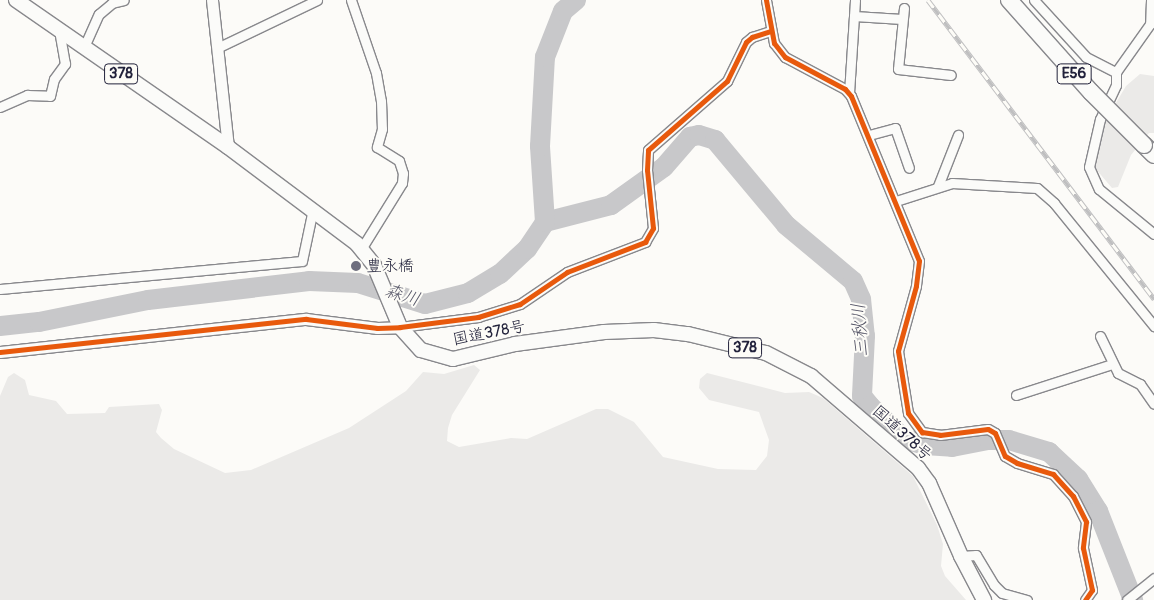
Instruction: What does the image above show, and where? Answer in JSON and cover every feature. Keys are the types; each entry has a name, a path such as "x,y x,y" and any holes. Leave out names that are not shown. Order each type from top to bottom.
{"highway":[{"name":"国道378号","path":"16,0 228,147 313,209 361,249 374,265 400,327 421,350 453,359 515,344 604,332 654,330 723,342 782,359 826,387 918,468 930,484 960,556 984,600"},
{"name":"E56","path":"1009,0 1091,92 1149,150"}],"street":[{"path":"84,47 99,14 112,2 124,0"},
{"path":"212,0 228,147"},
{"path":"217,48 316,0"},
{"path":"351,0 376,73 381,101 382,129 377,148 399,161 403,173 402,184 361,249"},
{"path":"766,0 774,43 784,57 849,93"},
{"path":"855,0 849,93 869,135 881,171 896,201 919,261 916,286 898,350 908,413 922,432 940,435 988,429 995,433 1005,456 1016,463 1053,474 1073,496 1086,522 1083,548 1092,590 1085,600"},
{"path":"1034,0 1086,57 1116,72"},
{"path":"1151,0 1147,32 1116,72 1116,85 1100,119 1090,152 1092,179 1099,189 1154,234"},
{"path":"904,8 898,68 951,75"},
{"path":"854,16 902,19"},
{"path":"0,108 27,95 50,96 54,79 65,64 59,30"},
{"path":"0,352 306,319 377,328 400,327 478,317 520,304 567,272 645,242 653,228 647,170 648,150 652,144 727,81 746,42 752,37 771,31"},
{"path":"869,135 895,128 909,168"},
{"path":"938,186 958,135"},
{"path":"896,201 952,183 1041,191 1154,326"},
{"path":"0,289 302,262 313,209"},
{"path":"1100,336 1108,348 1112,364 1118,372 1140,384 1154,404"},
{"path":"1016,395 1112,364"},
{"path":"960,556 976,555 994,585 1002,593 1027,600"},
{"path":"1127,600 1154,578"}],"shaded area":[{"path":"1140,74 1154,76 1154,133 1149,133 1131,155 1118,187 1112,188 1095,168 1095,153 1103,125 1126,86"},
{"path":"474,365 480,370 452,415 448,428 447,441 459,447 511,438 527,439 596,409 608,409 634,422 663,457 718,469 756,470 767,456 769,440 759,412 709,400 699,388 700,379 707,373 785,393 809,392 823,398 913,476 937,525 943,544 941,566 945,576 966,600 0,600 0,396 8,377 14,373 25,380 29,395 56,401 67,414 105,413 109,407 159,404 162,410 156,432 161,438 174,449 225,473 251,470 349,428 406,391 423,372 444,374"}],"waterway":[{"name":"森川","path":"0,326 39,322 148,300 309,281 358,283 425,304 468,293 500,274 527,249 545,222 540,146 545,57 563,11 576,0"},
{"name":"三秋川","path":"545,222 611,205 664,167 690,137 699,135 715,140 786,225 853,281 861,299 865,336 862,396 870,406 904,439 925,445 952,447 989,440 1009,440 1049,452 1078,479 1098,511 1133,600"}],"railway":[{"path":"928,0 1154,299"}],"cycle path":[{"path":"766,0 774,43 785,57 845,89 851,96 919,261 916,286 898,351 908,413 922,432 940,435 988,429 995,433 1005,456 1017,463 1053,474 1073,496 1086,522 1083,548 1092,590 1085,600"},
{"path":"0,352 306,319 377,328 400,327 478,317 520,304 567,272 645,242 653,228 647,170 648,150 727,81 746,42 752,37 771,31"}],"place":[{"name":"豊永橋","path":"356,266"}]}
